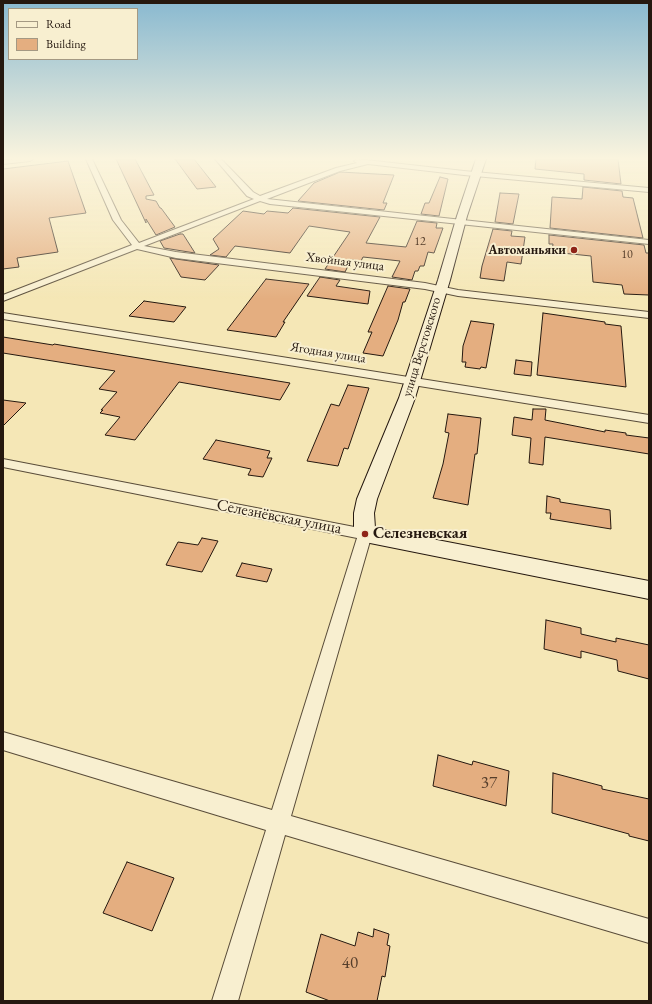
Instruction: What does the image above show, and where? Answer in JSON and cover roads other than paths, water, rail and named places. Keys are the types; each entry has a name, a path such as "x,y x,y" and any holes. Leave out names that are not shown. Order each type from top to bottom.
{"street":[{"path":"111,206 117,220 130,239 138,247"},
{"path":"3,298 243,206"},
{"path":"296,206 649,242"},
{"name":"улица Верстовского","path":"365,534 364,513 367,499 413,380 466,206"},
{"name":"Хвойная улица","path":"138,247 151,251 176,255 311,271 440,289 458,293 649,315"},
{"name":"Ягодная улица","path":"3,316 413,380 649,419"},
{"name":"Селезнёвская улица","path":"3,463 649,590"},
{"path":"225,1001 365,534"},
{"path":"3,741 649,931"}],"place":[{"name":"Автоманьяки","path":"574,250"},
{"name":"Селезневская","path":"365,534"}]}
